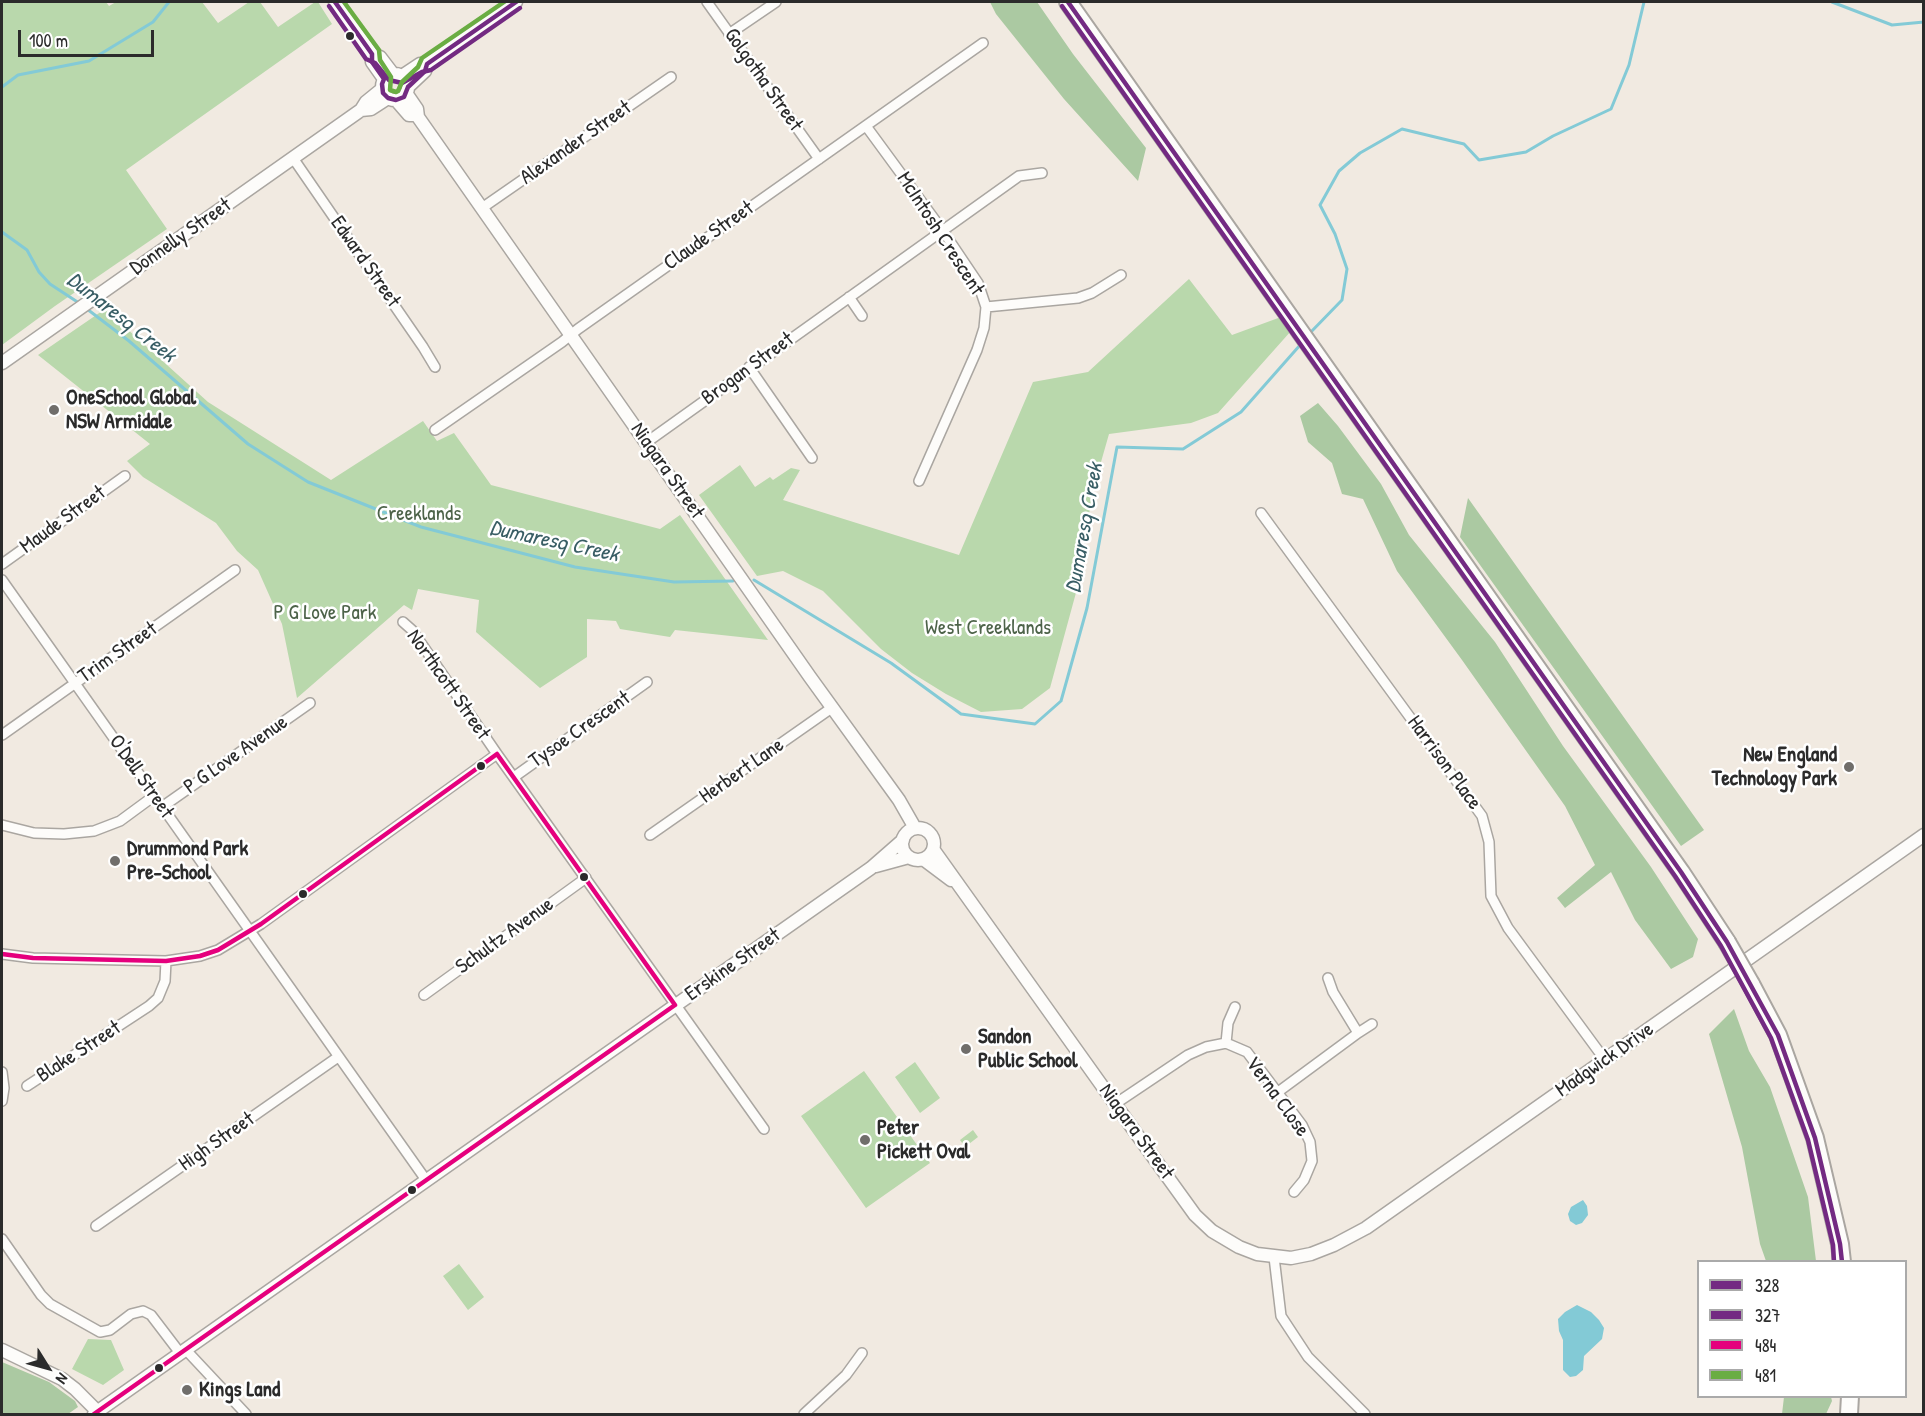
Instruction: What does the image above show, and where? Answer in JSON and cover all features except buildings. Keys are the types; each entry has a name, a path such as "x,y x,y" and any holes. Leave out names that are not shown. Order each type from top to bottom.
{"highway":[{"path":"1068,2 1667,853 1727,942 1778,1035 1815,1137 1842,1260"},
{"path":"1849,1414 1850,1398"}],"street":[{"name":"Niagara Street","path":"335,2 372,54 380,57 410,115 417,116 899,800 915,828"},
{"path":"395,87 425,71 427,64 516,2"},
{"name":"Golgotha Street","path":"707,2 819,159"},
{"path":"729,34 776,2"},
{"name":"Claude Street","path":"435,430 983,43"},
{"name":"Alexander Street","path":"482,208 671,77"},
{"name":"Donnelly Street","path":"2,363 361,110 371,109 395,87"},
{"name":"McIntosh Crescent","path":"866,126 978,283 986,307 984,328 977,350 919,481"},
{"name":"Edward Street","path":"293,158 435,367"},
{"name":"Brogan Street","path":"646,442 1019,176 1042,173"},
{"path":"986,307 1078,298 1092,293 1121,275"},
{"path":"849,297 862,316"},
{"path":"749,367 813,458"},
{"name":"Maude Street","path":"2,564 125,476"},
{"name":"Harrison Place","path":"1261,513 1482,816 1489,842 1491,896 1508,928 1605,1060"},
{"name":"Trim Street","path":"2,735 235,570"},
{"name":"O'Dell Street","path":"2,580 426,1180"},
{"name":"Northcott Street","path":"403,622 412,630 497,754 764,1129"},
{"name":"Tysoe Crescent","path":"514,777 647,682"},
{"name":"P G Love Avenue","path":"162,807 310,703"},
{"name":"Herbert Lane","path":"650,835 833,707"},
{"path":"2,954 33,958 166,960 200,956 218,950 250,931 497,754"},
{"path":"2,825 34,833 64,834 94,831 120,821 154,796"},
{"path":"915,828 922,828 931,834 933,849 931,854 923,859 913,859 903,849 903,840 908,832 915,828"},
{"name":"Madgwick Drive","path":"1274,1257 1291,1258 1311,1254 1366,1228 1923,835"},
{"name":"Erskine Street","path":"96,1413 871,868 903,840"},
{"name":"Niagara Street","path":"933,849 1196,1215 1212,1231 1239,1247 1274,1257"},
{"name":"Erskine Street","path":"871,868 909,857"},
{"name":"Niagara Street","path":"923,859 961,887"},
{"name":"Schultz Avenue","path":"424,995 586,878"},
{"name":"Blake Street","path":"27,1086 158,998 165,981 166,960"},
{"path":"1329,978 1333,992 1358,1033"},
{"name":"Verna Close","path":"1226,1043 1228,1023 1235,1007"},
{"path":"1278,1092 1372,1024"},
{"name":"Verna Close","path":"1115,1104 1188,1055 1206,1047 1226,1043 1247,1052 1302,1125 1310,1142 1312,1161 1304,1180 1294,1192"},
{"name":"High Street","path":"96,1226 338,1057"},
{"path":"2,1072 4,1088 2,1101"},
{"path":"2,1239 41,1295 50,1304 100,1332 110,1330 131,1314 143,1311 151,1316 183,1352 246,1414"},
{"path":"1274,1257 1281,1316 1308,1357 1365,1414"},
{"path":"2,1350 62,1379 82,1394 96,1413"},
{"path":"804,1414 846,1375 862,1353"}],"green space":[{"path":"2,2 106,2 109,6 116,2 202,2 218,23 249,2 260,2 278,27 318,2 332,24 126,170 167,229 2,345"},
{"path":"990,2 1037,2 1073,54 1146,148 1138,181 1064,99 996,14"},
{"name":"West Creeklands","path":"1189,279 1232,335 1281,317 1291,331 1218,413 1191,423 1109,434 1093,490 1077,589 1050,688 1022,709 981,712 912,673 881,649 823,591 783,571 757,576 699,495 740,465 755,487 770,477 773,480 791,468 800,470 783,500 959,555 1033,382 1088,372"},
{"name":"Creeklands","path":"105,309 208,402 331,480 423,421 437,441 454,433 491,485 660,529 680,515 768,640 675,630 670,637 620,629 616,621 587,619 587,657 540,688 476,632 479,600 418,589 412,610 404,605 297,698 282,624 258,570 237,551 216,523 143,477 127,461 150,444 38,355"},
{"path":"1318,403 1381,484 1409,535 1495,642 1563,746 1651,867 1698,939 1693,957 1671,969 1635,920 1611,872 1565,908 1557,898 1595,865 1565,806 1397,571 1363,499 1342,494 1332,463 1308,442 1300,416"},
{"path":"1468,498 1704,830 1681,846 1460,537"},
{"path":"1734,1009 1749,1051 1770,1087 1808,1197 1816,1260 1766,1260 1760,1244 1742,1147 1709,1034"},
{"path":"915,1062 940,1098 920,1113 895,1077"},
{"name":"Peter Pickett Oval","path":"864,1071 930,1163 866,1208 801,1116"},
{"path":"973,1130 978,1137 965,1147 960,1140"},
{"path":"459,1264 484,1297 468,1310 443,1276"},
{"path":"88,1339 111,1340 124,1370 103,1385 72,1369"},
{"path":"2,1362 49,1382 75,1401 78,1407 68,1414 2,1414"},
{"path":"1784,1398 1831,1398 1826,1414 1782,1414"}],"water":[{"path":"1583,1200 1587,1206 1588,1215 1582,1223 1576,1225 1570,1221 1568,1214 1571,1207"},
{"path":"1577,1305 1591,1312 1604,1328 1602,1339 1584,1356 1583,1370 1576,1376 1570,1377 1563,1370 1563,1340 1559,1331 1558,1319"}],"waterway":[{"path":"2,87 18,75 89,61 153,22 169,2"},
{"name":"Dumaresq Creek","path":"1309,334 1342,300 1347,269 1335,234 1320,205 1339,171 1360,153 1402,129 1464,144 1479,160 1526,152 1553,136 1611,109 1629,65 1644,2"},
{"name":"Dumaresq Creek","path":"1832,2 1892,25 1924,22"},
{"name":"Dumaresq Creek","path":"2,232 27,250 39,272 50,284 79,303"},
{"name":"Dumaresq Creek","path":"87,309 129,341 248,444 308,482 421,527 575,567 674,582 733,581"},
{"name":"Dumaresq Creek","path":"754,580 891,663 961,714 1035,724 1061,701 1087,608 1117,447 1183,449 1241,412 1301,344"}],"transit line":[{"name":"328","path":"335,2 372,54 372,62 384,79 383,93 388,98 396,100 404,97 408,87 425,71 427,64 516,2"},
{"name":"481","path":"344,2 379,50 380,60 391,77 390,90 396,92 402,82 418,67 422,58 504,2"},
{"name":"328","path":"1068,2 1681,872 1727,942 1778,1035 1815,1138 1842,1260"},
{"name":"327","path":"329,6 366,59 375,63 389,80 402,83 422,72 431,70 520,8"},
{"name":"327","path":"1062,6 1675,876 1721,946 1771,1038 1808,1140 1833,1245 1834,1260"},
{"name":"484","path":"2,954 33,958 166,961 200,956 218,950 261,924 497,754 675,1005 94,1414"}],"place":[{"name":"OneSchool Global NSW Armidale","path":"54,410"},
{"name":"New England Technology Park","path":"1849,767"},
{"name":"Drummond Park Pre-School","path":"115,861"},
{"name":"Sandon Public School","path":"966,1049"},
{"name":"Peter Pickett Oval","path":"865,1140"},
{"name":"Kings Land","path":"187,1390"}],"park label":[{"name":"P G Love Park","path":"325,613"}]}
